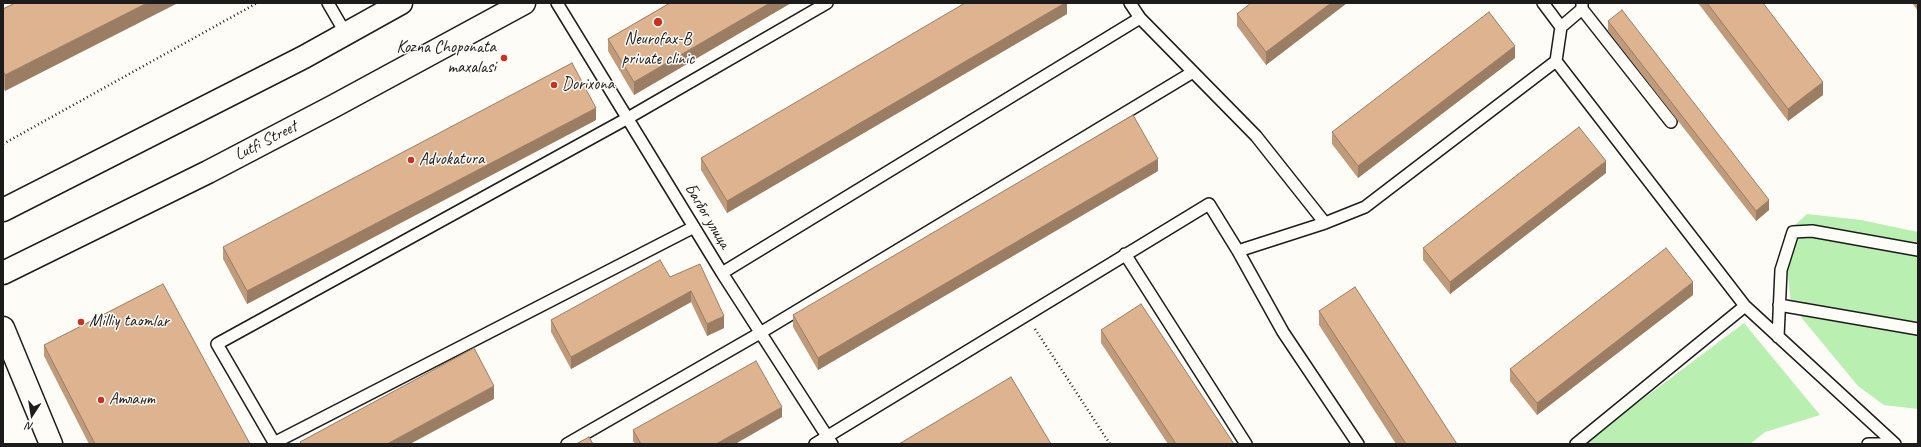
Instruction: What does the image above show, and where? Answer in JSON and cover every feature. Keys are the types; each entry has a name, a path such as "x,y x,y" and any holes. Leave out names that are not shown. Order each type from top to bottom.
{"main road":[{"path":"3,210 346,34 401,3"},
{"name":"Lutfi Street","path":"3,273 222,164 524,3"},
{"path":"3,328 51,444"}],"lane":[{"path":"328,3 346,34"},
{"name":"Багбог улица","path":"557,3 722,273 829,440"},
{"path":"694,227 274,444 217,344 628,118 826,3"},
{"path":"1130,3 1140,18 1256,136 1325,223"},
{"path":"1543,3 1560,27"},
{"path":"1671,122 1582,6 1560,27 1556,61 1745,306 1895,444"},
{"path":"722,273 1140,18"},
{"path":"1238,251 1325,223 1365,207 1556,61"},
{"path":"568,444 760,333 1193,72"},
{"path":"815,444 829,440 1026,314 1209,204 1238,251 1283,332 1358,444"},
{"path":"1778,337 1781,270 1794,232 1812,231 1918,250"},
{"path":"1125,254 1246,444"},
{"path":"1779,305 1918,329"},
{"path":"1576,444 1745,306"},
{"path":"1868,444 1885,444"}],"path":[{"path":"3,144 257,3"},
{"path":"1026,314 1110,444"}],"green space":[{"path":"1807,214 1861,220 1918,232 1918,409 1884,405 1858,386 1791,305 1784,235"},
{"path":"1744,323 1820,415 1765,432 1750,444 1583,444"}],"building":[{"path":"15,3 147,3 5,75 3,71 3,9"},
{"path":"670,3 770,3 634,82 608,39"},
{"path":"965,3 1065,3 727,201 701,158"},
{"path":"1251,3 1331,3 1266,52 1237,14"},
{"path":"1707,3 1763,3 1823,82 1788,109"},
{"path":"1622,10 1769,200 1756,211 1608,21"},
{"path":"1489,12 1515,46 1358,166 1332,132"},
{"path":"572,63 596,108 247,291 223,247"},
{"path":"1133,115 1158,159 818,358 793,315"},
{"path":"1579,127 1606,161 1450,282 1423,248"},
{"path":"1666,248 1693,282 1537,403 1510,369"},
{"path":"660,260 670,277 700,264 724,316 707,324 691,291 571,357 551,320"},
{"path":"163,284 250,444 95,444 44,345"},
{"path":"1355,287 1457,444 1406,444 1319,311"},
{"path":"1141,304 1234,444 1176,444 1101,330"},
{"path":"474,348 494,386 387,444 301,444 300,442"},
{"path":"756,361 782,407 716,444 641,444 633,430"},
{"path":"1011,377 1051,444 899,444"},
{"path":"589,437 593,444 576,444"}],"place":[{"name":"Neurofax-B private clinic","path":"658,22"},
{"name":"Kozna Choponata maxalasi","path":"504,58"},
{"name":"Dorixona","path":"554,85"},
{"name":"Advokatura","path":"411,160"},
{"name":"Milliy taomlar","path":"81,322"},
{"name":"Атлант","path":"101,400"}]}
